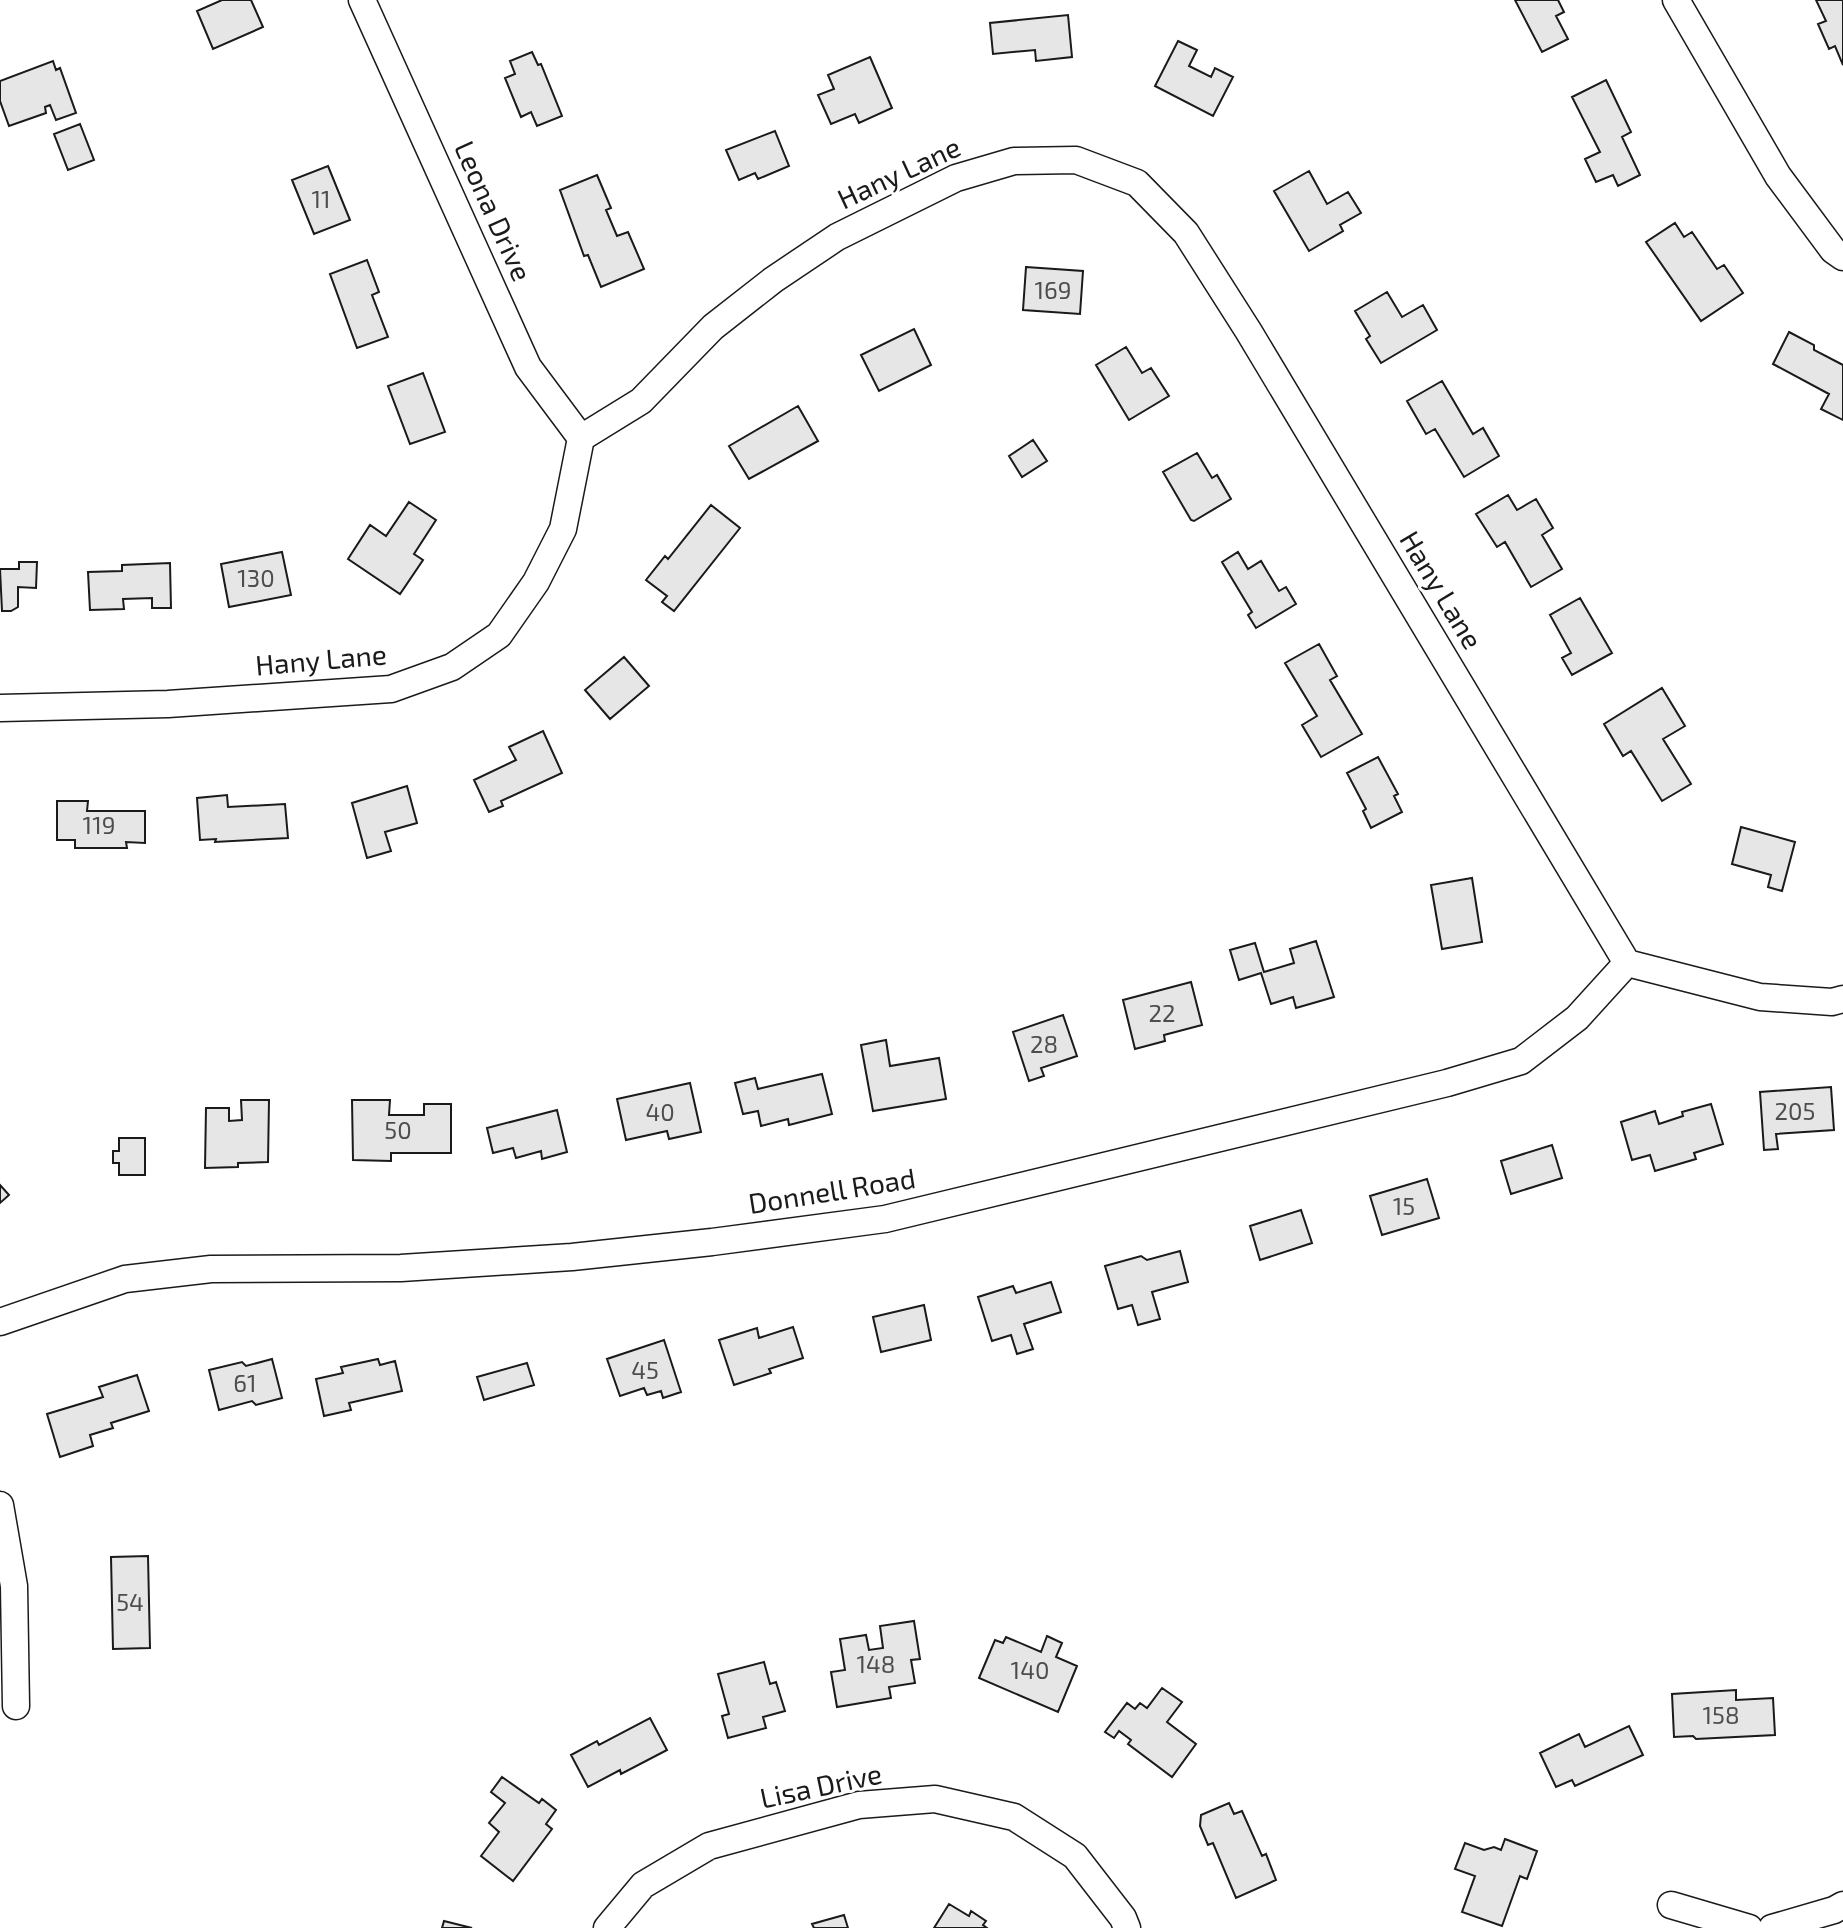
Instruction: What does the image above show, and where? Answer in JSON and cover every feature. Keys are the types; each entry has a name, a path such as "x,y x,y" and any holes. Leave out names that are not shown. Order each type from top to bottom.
{"street":[{"name":"Leona Drive","path":"362,0 528,367 581,438"},
{"path":"1676,0 1778,176 1833,250 1843,257"},
{"name":"Hany Lane","path":"0,708 168,704 391,689 452,667 499,635 536,582 563,529 581,438 641,401 713,327 773,280 837,237 956,178 1014,161 1076,160 1137,183 1186,233 1249,332 1627,963"},
{"path":"1627,963 1760,997 1832,1002 1843,999"},
{"name":"Donnell Road","path":"0,1322 125,1279 211,1269 401,1268 572,1257 885,1219 1447,1083 1521,1061 1577,1018 1627,963"},
{"path":"0,1505 14,1586 16,1706"},
{"name":"Lisa Drive","path":"607,1928 643,1885 709,1846 859,1805 935,1799 1014,1817 1075,1856 1123,1918 1127,1928"},
{"path":"1671,1905 1749,1928"},
{"path":"1772,1928 1843,1905"}],"building":[{"path":"222,0 251,0 263,27 213,49 197,11"},
{"path":"1515,0 1558,0 1564,12 1556,16 1568,39 1542,52"},
{"path":"1816,0 1843,0 1843,65 1835,46 1829,49 1818,24 1826,21"},
{"path":"1068,15 1072,57 1036,61 1035,50 993,54 990,23"},
{"path":"1178,41 1197,50 1189,66 1211,77 1215,68 1233,77 1213,116 1155,86"},
{"path":"532,52 538,65 541,64 562,116 537,126 531,112 521,117 505,78 515,74 510,61"},
{"path":"870,57 892,108 859,123 855,114 831,124 818,95 834,89 828,75"},
{"path":"53,61 56,70 60,68 76,113 56,120 50,105 45,107 46,113 9,126 0,101 0,81"},
{"path":"1606,80 1631,132 1622,137 1640,175 1618,186 1613,175 1596,182 1585,159 1600,152 1572,97"},
{"path":"80,124 94,160 68,170 54,134"},
{"path":"775,131 789,166 758,179 755,173 739,180 726,150"},
{"path":"328,166 350,220 314,234 292,180"},
{"path":"1309,171 1327,204 1348,192 1361,213 1340,225 1343,231 1309,251 1274,191"},
{"path":"597,175 611,208 606,210 617,236 628,232 644,269 601,287 588,255 584,256 560,190"},
{"path":"1675,223 1684,237 1692,232 1717,269 1724,265 1743,293 1701,321 1646,242"},
{"path":"367,260 379,292 372,295 388,337 357,348 330,274"},
{"path":"1026,267 1083,271 1080,314 1023,310"},
{"path":"1387,292 1402,317 1423,305 1437,330 1381,363 1366,339 1370,336 1355,311"},
{"path":"914,329 931,365 879,391 861,355"},
{"path":"1789,332 1843,365 1843,420 1821,409 1829,394 1773,364"},
{"path":"1126,347 1142,373 1151,368 1169,396 1129,420 1096,365"},
{"path":"423,373 445,432 410,444 388,386"},
{"path":"1442,381 1473,434 1483,428 1499,456 1464,477 1435,429 1426,434 1407,401"},
{"path":"798,406 818,441 749,479 729,446"},
{"path":"1033,440 1047,461 1022,477 1009,456"},
{"path":"1197,453 1212,478 1217,475 1231,499 1194,521 1163,472"},
{"path":"1508,495 1517,510 1536,499 1553,528 1542,535 1562,569 1531,587 1505,542 1497,547 1476,514"},
{"path":"409,502 436,520 414,554 423,560 400,594 348,559 370,525 386,536"},
{"path":"711,505 740,528 674,611 662,602 667,596 646,580 665,556 668,559"},
{"path":"282,552 291,595 229,607 221,564"},
{"path":"1238,552 1248,569 1261,561 1279,591 1286,587 1296,604 1256,628 1248,615 1252,612 1222,562"},
{"path":"19,562 37,562 36,588 18,587 18,607 2,611 0,569 19,569"},
{"path":"170,563 171,608 152,608 152,598 123,599 124,609 90,610 88,572 122,571 122,565"},
{"path":"1580,598 1612,653 1572,675 1562,658 1571,653 1550,615"},
{"path":"1319,644 1337,676 1330,680 1362,734 1321,757 1302,725 1317,716 1285,663"},
{"path":"624,657 649,686 610,719 585,690"},
{"path":"1662,688 1685,726 1663,739 1691,784 1662,801 1631,751 1623,756 1604,724"},
{"path":"543,731 562,773 501,801 503,806 489,812 474,780 516,760 509,747"},
{"path":"1378,757 1398,794 1394,796 1402,812 1371,828 1363,811 1366,809 1347,773"},
{"path":"407,786 417,823 385,832 391,851 367,858 352,803"},
{"path":"227,795 228,807 285,804 288,838 200,840 197,798"},
{"path":"57,801 88,801 87,811 145,811 145,843 126,842 127,848 75,848 75,840 57,840"},
{"path":"1741,827 1795,842 1782,891 1768,887 1771,875 1732,864"},
{"path":"1472,878 1482,942 1442,949 1431,885"},
{"path":"1316,941 1334,997 1296,1008 1293,997 1271,1004 1261,973 1239,980 1230,950 1255,943 1264,972 1294,963 1290,949"},
{"path":"1191,982 1202,1025 1164,1035 1165,1041 1135,1049 1123,1000"},
{"path":"1063,1015 1077,1056 1041,1068 1044,1076 1029,1081 1013,1032"},
{"path":"886,1040 890,1066 939,1058 946,1099 873,1111 861,1045"},
{"path":"822,1074 832,1114 789,1125 788,1119 761,1126 758,1111 743,1114 735,1083 755,1078 758,1089"},
{"path":"690,1083 701,1132 669,1139 667,1131 626,1140 617,1099"},
{"path":"1831,1087 1834,1130 1776,1134 1778,1149 1764,1150 1760,1092"},
{"path":"241,1100 269,1100 268,1162 205,1168 206,1108 229,1108 229,1121 242,1120"},
{"path":"352,1100 390,1100 389,1115 424,1115 424,1104 451,1104 451,1153 391,1153 391,1161 353,1160"},
{"path":"1711,1104 1723,1144 1694,1153 1696,1159 1655,1171 1650,1155 1632,1160 1621,1122 1655,1111 1659,1124 1683,1116 1682,1112"},
{"path":"557,1110 567,1152 542,1159 541,1151 516,1158 513,1148 493,1153 487,1128"},
{"path":"119,1138 145,1138 145,1175 119,1175 119,1163 113,1163 113,1151 119,1151"},
{"path":"1552,1145 1562,1178 1511,1194 1501,1161"},
{"path":"1427,1179 1439,1218 1382,1235 1370,1196"},
{"path":"0,1185 9,1195 0,1203"},
{"path":"1301,1210 1312,1243 1260,1260 1250,1226"},
{"path":"1180,1251 1188,1282 1152,1292 1160,1319 1138,1325 1132,1305 1118,1309 1105,1266 1141,1256 1147,1260"},
{"path":"1051,1282 1061,1312 1024,1324 1033,1349 1017,1354 1011,1335 992,1341 978,1297 1013,1286 1016,1293"},
{"path":"924,1305 931,1340 881,1352 873,1317"},
{"path":"793,1327 803,1358 734,1385 719,1340 757,1328 759,1338"},
{"path":"664,1340 681,1392 663,1398 661,1391 647,1395 644,1388 620,1396 607,1359"},
{"path":"272,1359 282,1398 256,1405 252,1401 219,1410 209,1370 242,1362 246,1366"},
{"path":"378,1359 380,1365 395,1361 402,1391 349,1403 351,1410 324,1416 316,1379 343,1373 341,1367"},
{"path":"527,1363 534,1385 484,1400 477,1377"},
{"path":"137,1375 149,1411 111,1423 113,1428 90,1435 93,1446 60,1457 47,1414 103,1397 99,1387"},
{"path":"148,1556 150,1648 113,1649 111,1557"},
{"path":"914,1621 920,1659 911,1660 915,1683 889,1687 891,1698 837,1707 831,1672 845,1670 840,1639 866,1635 869,1650 883,1648 880,1626"},
{"path":"1047,1636 1062,1643 1056,1657 1077,1666 1058,1712 979,1678 995,1640 1003,1643 1006,1637 1041,1652"},
{"path":"764,1662 770,1684 776,1682 785,1711 763,1717 766,1728 728,1738 722,1716 729,1714 718,1674"},
{"path":"1162,1688 1182,1702 1167,1722 1196,1744 1172,1777 1128,1744 1131,1740 1119,1731 1114,1738 1105,1732 1127,1703 1135,1709 1140,1703 1147,1708"},
{"path":"1736,1690 1736,1700 1773,1698 1775,1735 1696,1739 1693,1736 1674,1737 1672,1694"},
{"path":"650,1718 667,1750 588,1787 571,1755 597,1741 599,1745"},
{"path":"1629,1726 1643,1755 1575,1786 1572,1780 1556,1787 1540,1753 1579,1734 1585,1747"},
{"path":"502,1777 539,1803 542,1799 556,1810 546,1824 552,1829 513,1881 481,1856 499,1832 489,1823 505,1803 491,1792"},
{"path":"1229,1803 1234,1814 1242,1811 1262,1856 1266,1854 1276,1880 1236,1898 1213,1843 1208,1845 1200,1826 1201,1815"},
{"path":"1505,1839 1537,1851 1527,1879 1520,1876 1502,1926 1462,1912 1475,1876 1455,1869 1465,1843 1484,1850 1494,1847 1501,1850"},
{"path":"949,1904 969,1916 971,1911 986,1921 983,1925 987,1928 934,1928"},
{"path":"844,1915 848,1928 814,1928 812,1924"},
{"path":"444,1921 472,1928 442,1928"}]}
